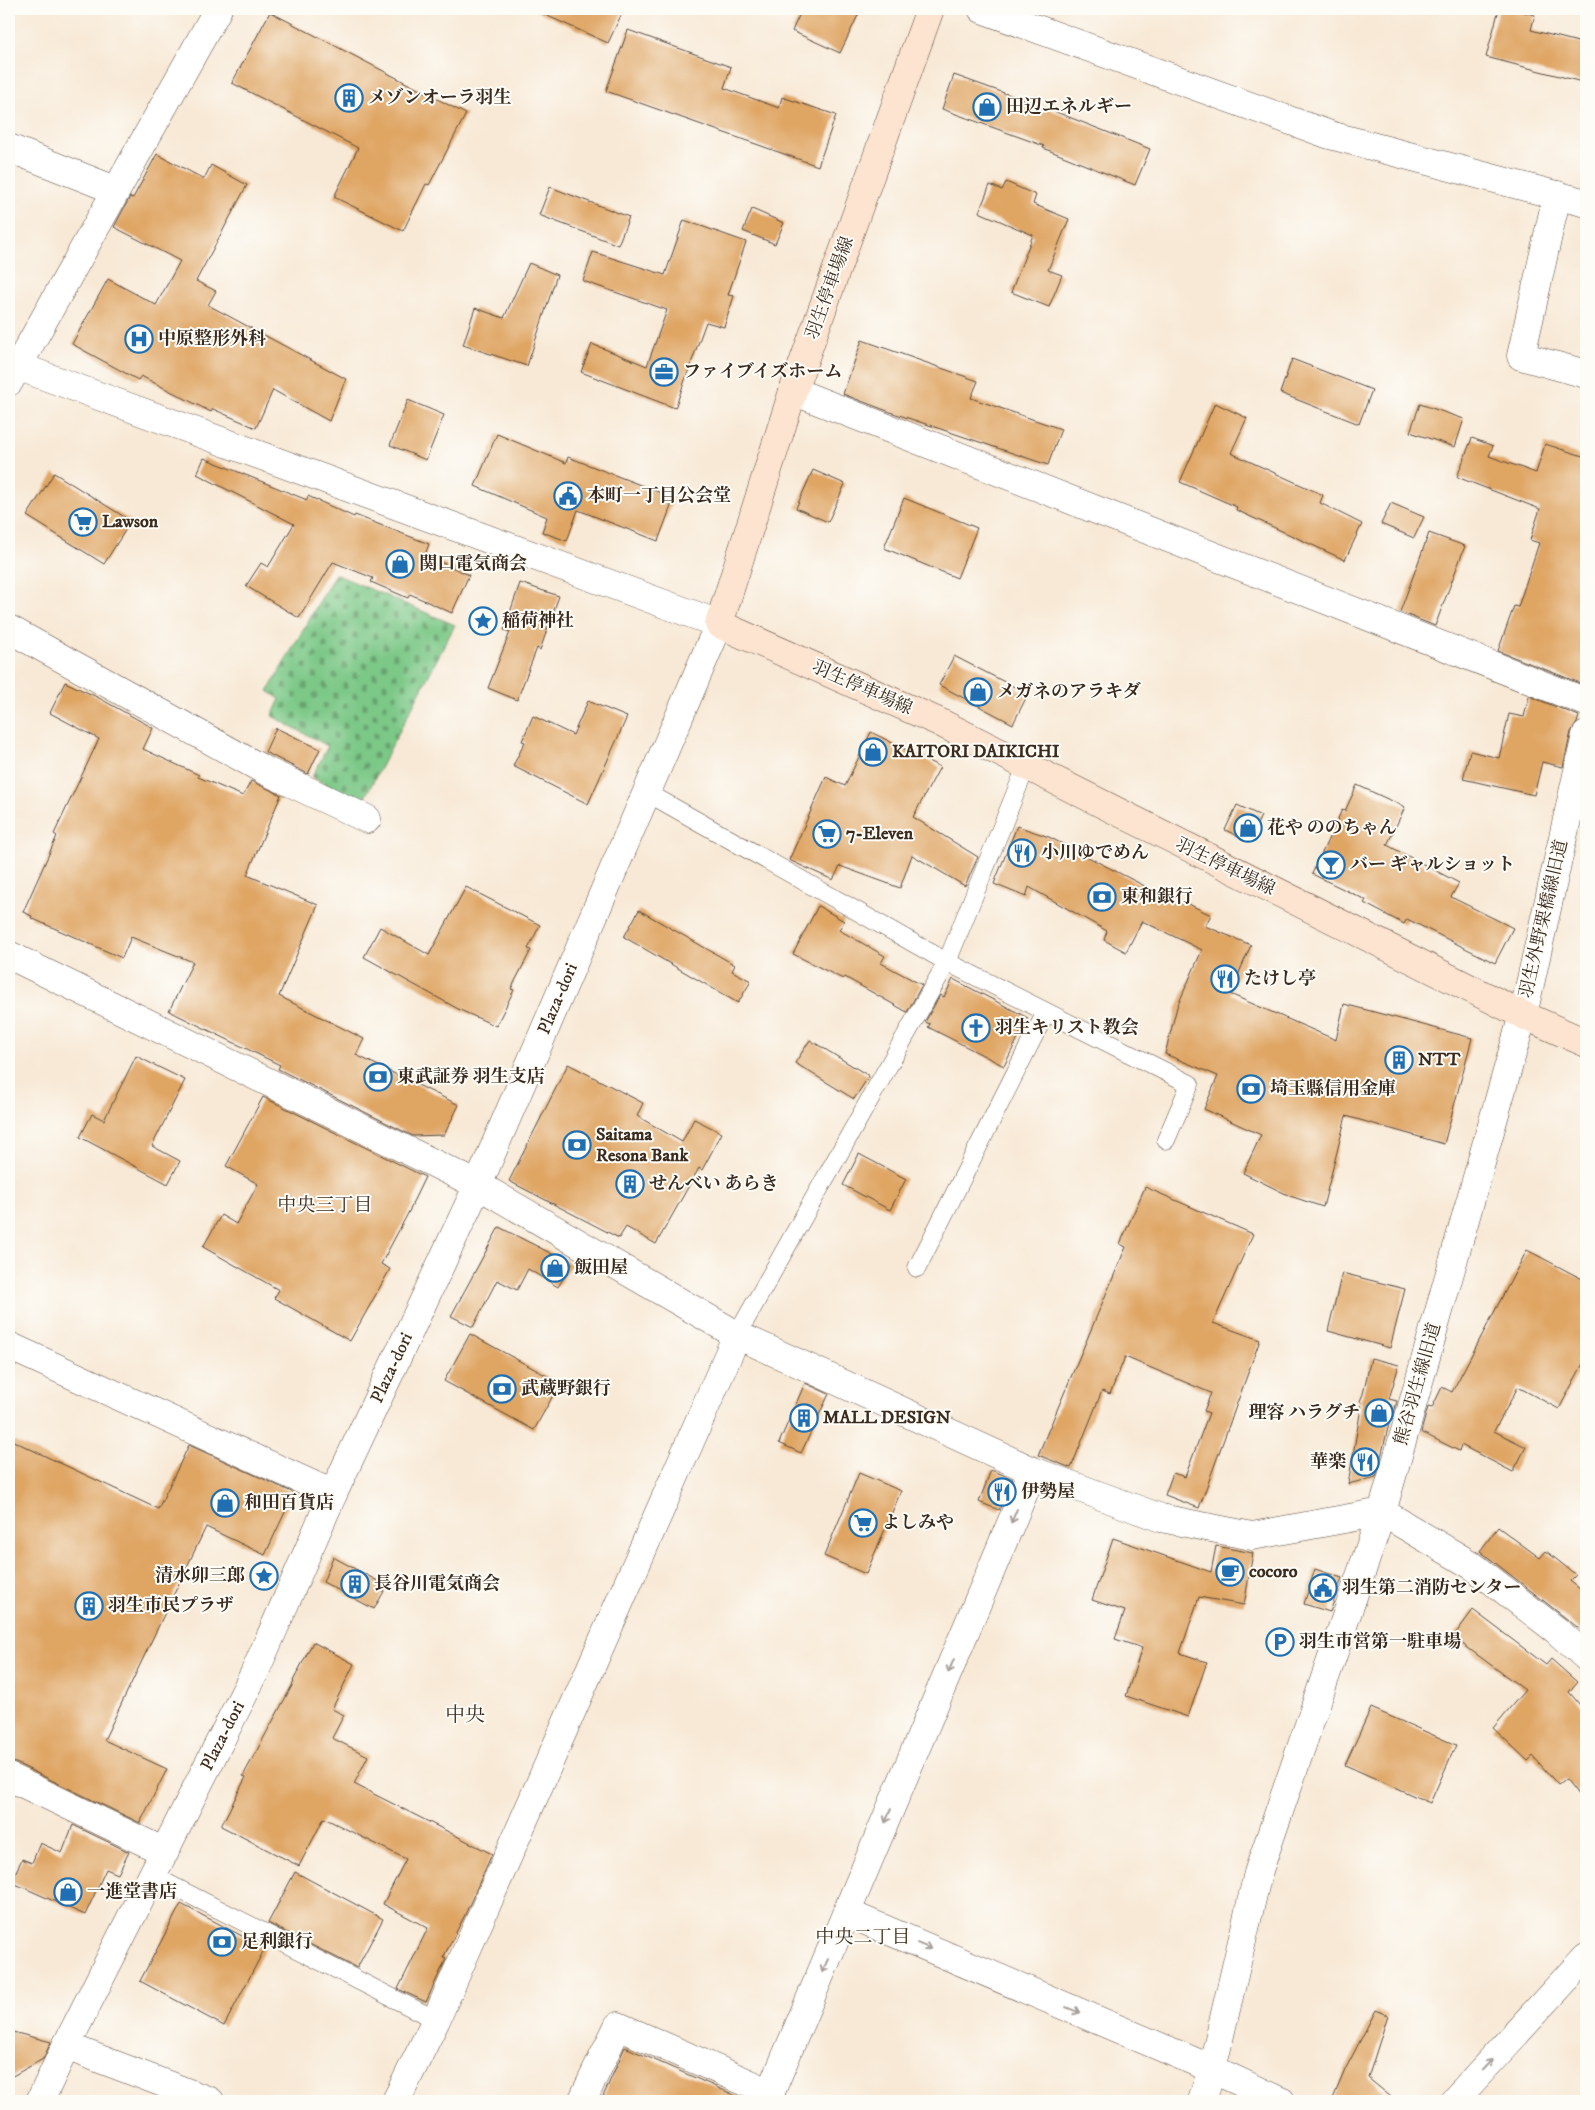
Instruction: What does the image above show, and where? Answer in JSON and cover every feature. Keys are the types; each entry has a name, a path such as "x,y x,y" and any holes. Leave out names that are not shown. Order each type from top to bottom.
{"main road":[{"name":"羽生停車場線","path":"930,9 794,391 719,624 938,722 1523,1015 1586,1044"}],"street":[{"path":"218,9 12,371 719,624"},
{"path":"982,9 1330,135 1586,203"},
{"path":"9,148 115,190"},
{"path":"1557,195 1521,356 1586,374"},
{"path":"794,391 1586,702"},
{"name":"Plaza-dori","path":"40,2101 254,1674 333,1494 478,1185 719,624"},
{"path":"9,628 255,766 367,818"},
{"name":"羽生外野栗橋線旧道","path":"1523,1015 1586,735"},
{"path":"9,954 478,1185 737,1334 1033,1471 1161,1518 1252,1536 1382,1512 1473,1566 1556,1630 1586,1657"},
{"name":"熊谷羽生線旧道","path":"1202,2101 1212,2069 1258,1873 1382,1512 1523,1015"},
{"path":"396,2101 436,2020 737,1334"},
{"path":"9,1346 333,1494"},
{"path":"582,2101 618,2026 769,2097 1033,1471"},
{"path":"9,1777 159,1864"},
{"path":"847,1913 1212,2069 1281,2101"},
{"path":"1454,2101 1586,1957"},
{"path":"66,2046 210,2101"}],"lane":[{"path":"737,1334 947,962 1026,767"},
{"path":"646,792 947,962 1190,1084 1166,1140"},
{"path":"917,1268 1046,1012"},
{"path":"159,1864 436,2020"}],"green space":[{"path":"335,574 455,625 362,803 312,777 328,746 272,716 280,699 268,691"}],"building":[{"path":"532,9 624,9 608,43"},
{"path":"802,9 861,9 840,53 792,31"},
{"path":"1499,9 1512,9 1535,15 1531,30 1586,44 1586,83 1486,57"},
{"name":"メゾンオーラ羽生","path":"270,12 466,114 429,185 426,184 403,231 334,197 358,148 232,83"},
{"path":"628,30 731,67 724,88 779,108 782,97 836,115 818,166 606,91"},
{"path":"954,75 1046,108 1150,149 1135,185 1043,148 1044,146 942,109"},
{"path":"157,154 204,179 211,165 247,185 196,281 216,291 208,305 346,379 329,421 273,390 256,428 213,409 211,412 141,376 138,380 72,344 108,279 156,305 180,261 114,227 130,197 133,198"},
{"path":"1006,182 1036,195 1033,204 1069,219 1048,270 1062,275 1049,307 1011,292 1033,235 979,212 990,185 1002,190"},
{"path":"550,187 629,217 618,245 539,215"},
{"path":"752,209 784,223 775,244 743,231"},
{"path":"684,220 746,242 728,295 734,296 724,327 706,322 675,408 581,372 592,344 647,366 667,310 583,281 593,252 665,275"},
{"path":"529,263 557,275 527,366 463,345 475,308 504,318"},
{"path":"862,340 978,381 971,398 1061,429 1048,465 890,412 843,394"},
{"path":"1292,359 1372,390 1359,424 1280,393"},
{"path":"408,400 444,415 426,460 390,445"},
{"path":"1215,403 1247,418 1231,453 1323,495 1320,503 1362,524 1345,560 1236,510 1237,507 1180,482"},
{"path":"1420,404 1464,419 1455,447 1410,432"},
{"path":"497,434 566,463 568,457 674,498 658,541 578,510 567,541 542,532 547,517 475,486"},
{"path":"1472,438 1493,446 1489,456 1536,473 1545,444 1586,457 1585,685 1498,651 1514,606 1518,607 1539,543 1530,540 1540,509 1457,477"},
{"path":"204,458 307,500 308,496 354,517 355,515 429,544 425,555 469,575 452,613 410,594 408,598 371,582 373,578 333,562 299,618 246,586 261,563 268,567 294,524 197,474"},
{"path":"813,470 845,484 828,522 796,508"},
{"path":"54,473 131,521 104,564 27,516"},
{"path":"904,498 977,528 957,578 884,548"},
{"path":"1391,503 1424,517 1414,538 1381,524"},
{"path":"1429,533 1465,546 1435,626 1400,612"},
{"path":"520,583 559,596 540,650 537,648 517,700 488,688 510,632 504,630"},
{"path":"954,656 1028,694 1013,724 939,685"},
{"path":"65,682 97,697 153,728 143,749 199,775 198,777 243,796 251,781 281,795 247,875 318,905 279,996 364,1039 356,1055 459,1105 444,1135 413,1136 278,1069 280,1065 169,1011 193,962 131,937 122,958 31,918 32,916 23,912 57,836 54,834 99,739 50,713"},
{"path":"1529,696 1579,716 1571,732 1563,767 1542,762 1534,795 1463,779 1470,751 1499,758 1509,714 1524,717"},
{"path":"588,701 627,717 588,804 513,766 525,742 522,741 533,716 573,735"},
{"path":"276,728 320,749 308,774 265,752"},
{"path":"871,732 940,767 913,817 978,857 965,886 912,855 900,888 840,866 833,880 789,860 826,777 845,786"},
{"path":"1357,785 1405,807 1387,845 1459,883 1451,897 1513,928 1495,963 1407,919 1404,924 1364,903 1366,900 1312,874 1342,810 1345,811"},
{"path":"1237,805 1261,816 1249,841 1225,830"},
{"path":"1017,826 1049,837 1168,898 1170,895 1211,915 1205,926 1251,945 1230,994 1336,1040 1344,1004 1472,1038 1444,1144 1346,1116 1323,1207 1290,1196 1243,1173 1261,1135 1204,1109 1218,1076 1165,1054 1177,1007 1202,950 1142,921 1126,952 1104,940 1107,931 1029,887 1026,897 994,884"},
{"path":"466,887 540,925 528,949 531,950 511,989 514,990 496,1026 460,1010 364,957 380,927 429,955"},
{"path":"818,906 844,921 839,930 885,956 881,963 922,985 907,1012 845,977 843,979 793,954"},
{"path":"639,910 735,965 732,971 751,981 738,1003 624,937"},
{"path":"953,979 1028,1018 1004,1066 928,1027 930,1024 925,1022 940,995 944,997"},
{"path":"810,1040 869,1076 854,1099 795,1063"},
{"path":"136,1056 185,1080 152,1146 180,1161 168,1184 80,1137 92,1114 104,1120"},
{"path":"568,1064 643,1103 637,1116 682,1142 694,1119 722,1133 702,1170 699,1168 656,1244 626,1227 619,1238 509,1181"},
{"path":"263,1097 425,1177 381,1264 390,1269 350,1341 274,1298 279,1290 203,1247 221,1215 236,1224 258,1184 226,1166"},
{"path":"859,1154 906,1179 890,1210 843,1185"},
{"path":"1145,1187 1253,1234 1213,1323 1260,1340 1199,1508 1165,1495 1173,1473 1185,1477 1209,1413 1204,1411 1211,1393 1125,1357 1110,1394 1102,1391 1071,1468 1038,1455 1126,1247 1120,1244"},
{"path":"499,1227 572,1264 558,1287 528,1269 517,1290 497,1280 473,1327 451,1316"},
{"path":"1527,1250 1586,1281 1586,1358 1559,1409 1518,1387 1494,1431 1526,1447 1513,1472 1461,1445 1459,1451 1421,1432 1428,1407 1432,1408 1442,1387 1452,1392"},
{"path":"1342,1273 1405,1289 1390,1348 1328,1331"},
{"path":"470,1334 560,1383 534,1430 444,1381"},
{"path":"1371,1358 1399,1365 1389,1399 1397,1401 1393,1417 1391,1416 1376,1477 1348,1484 1362,1402 1360,1401"},
{"name":"MALL DESIGN","path":"805,1383 829,1394 801,1453 779,1443"},
{"name":"羽生市民プラザ","path":"9,1439 158,1509 189,1445 294,1493 265,1555 206,1527 104,1740 167,1769 140,1823 16,1763 9,1762"},
{"path":"991,1470 1013,1479 999,1510 979,1502"},
{"name":"よしみや","path":"859,1473 901,1491 866,1574 824,1556"},
{"path":"1498,1527 1540,1558 1546,1551 1576,1575 1570,1581 1586,1594 1586,1634 1480,1551"},
{"path":"1113,1538 1211,1572 1216,1546 1253,1553 1244,1605 1199,1597 1180,1653 1207,1662 1188,1717 1126,1696 1142,1648 1115,1639 1125,1611 1092,1600"},
{"name":"長谷川電気商会","path":"333,1557 387,1586 374,1609 323,1582"},
{"path":"1315,1569 1342,1578 1330,1612 1304,1604"},
{"path":"1473,1610 1546,1665 1551,1659 1577,1682 1569,1692 1586,1712 1586,1805 1566,1779 1558,1785 1533,1756 1528,1761 1493,1728 1525,1690 1453,1637"},
{"path":"313,1642 354,1664 332,1709 344,1715 332,1738 368,1756 354,1784 492,1854 464,1917 443,1958 446,1959 426,2002 398,1989 428,1928 383,1904 406,1859 324,1818 299,1866 221,1826 246,1777 243,1776 294,1682"},
{"path":"1371,1708 1456,1745 1430,1803 1345,1765"},
{"path":"73,1825 129,1852 118,1874 106,1869 85,1915 11,1882 22,1859 32,1863 40,1843 62,1853"},
{"path":"295,1872 383,1919 357,1968 268,1923"},
{"path":"181,1904 265,1948 224,2026 140,1981"},
{"path":"1376,2010 1388,2015 1368,2078 1396,2101 1332,2101 1345,2070"},
{"path":"9,2031 51,2042 43,2059 9,2078"},
{"path":"625,2047 748,2101 601,2101"}],"place":[{"name":"メゾンオーラ羽生","path":"349,98"},
{"name":"田辺エネルギー","path":"987,107"},
{"name":"中原整形外科","path":"139,339"},
{"name":"ファイブイズホーム","path":"664,372"},
{"name":"本町一丁目公会堂","path":"568,496"},
{"name":"Lawson","path":"83,522"},
{"name":"関口電気商会","path":"400,564"},
{"name":"稲荷神社","path":"483,621"},
{"name":"メガネのアラキダ","path":"978,692"},
{"name":"KAITORI DAIKICHI","path":"873,752"},
{"name":"花や ののちゃん","path":"1248,828"},
{"name":"7-Eleven","path":"827,834"},
{"name":"小川ゆでめん","path":"1022,853"},
{"name":"バー ギャルショット","path":"1331,865"},
{"name":"東和銀行","path":"1102,897"},
{"name":"たけし亭","path":"1225,979"},
{"name":"羽生キリスト教会","path":"976,1028"},
{"name":"NTT","path":"1399,1060"},
{"name":"東武証券 羽生支店","path":"378,1077"},
{"name":"埼玉縣信用金庫","path":"1251,1089"},
{"name":"Saitama Resona Bank","path":"577,1145"},
{"name":"せんべい あらき","path":"630,1184"},
{"name":"飯田屋","path":"555,1268"},
{"name":"武蔵野銀行","path":"502,1389"},
{"name":"理容 ハラグチ","path":"1379,1413"},
{"name":"MALL DESIGN","path":"804,1418"},
{"name":"華楽","path":"1365,1462"},
{"name":"伊勢屋","path":"1002,1492"},
{"name":"和田百貨店","path":"225,1503"},
{"name":"よしみや","path":"863,1523"},
{"name":"cocoro","path":"1230,1572"},
{"name":"清水卯三郎","path":"264,1576"},
{"name":"長谷川電気商会","path":"355,1584"},
{"name":"羽生第二消防センター","path":"1323,1588"},
{"name":"羽生市民プラザ","path":"89,1606"},
{"name":"羽生市営第一駐車場","path":"1280,1642"},
{"name":"一進堂書店","path":"68,1892"},
{"name":"足利銀行","path":"222,1942"}],"district":[{"name":"中央三丁目","path":"325,1205"},
{"name":"中央","path":"465,1715"},
{"name":"中央二丁目","path":"863,1937"}]}
